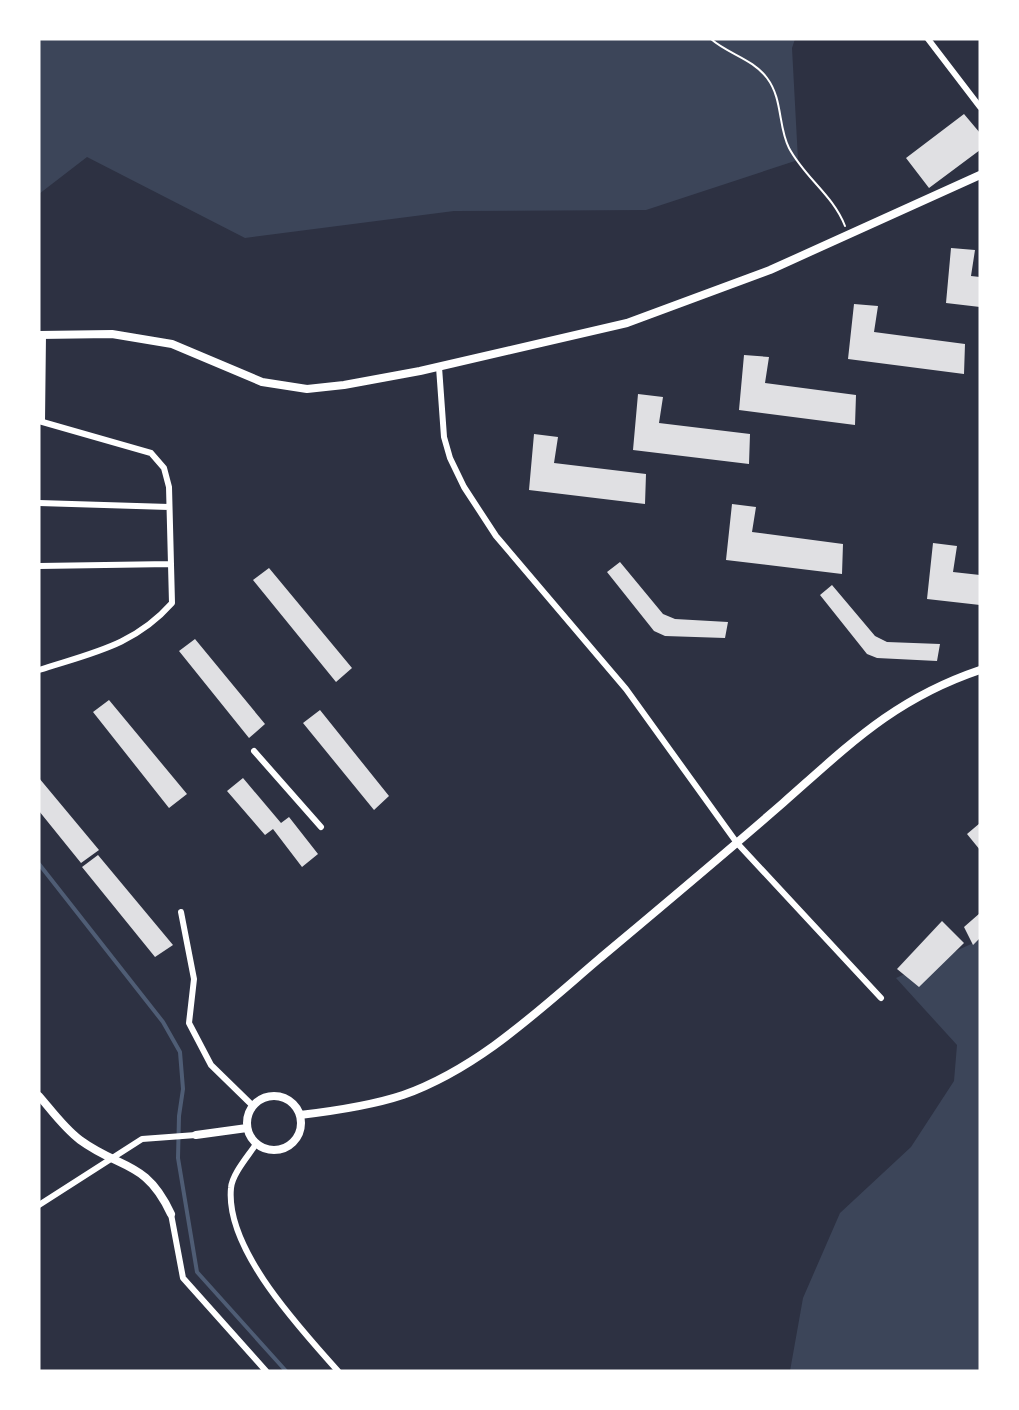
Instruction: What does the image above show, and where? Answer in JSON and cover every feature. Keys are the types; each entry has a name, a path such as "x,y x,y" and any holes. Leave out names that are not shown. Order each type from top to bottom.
{"street":[{"path":"928,39 980,107"},
{"path":"39,670 125,642 154,623 172,603 168,487 164,468 151,453 41,421 41,335 112,334 172,344 262,382 307,389 387,378 627,323 770,270 980,176"},
{"path":"439,367 444,437 464,487 496,536 626,689 736,843 881,998"},
{"path":"39,503 169,507"},
{"path":"39,567 171,564"},
{"path":"300,1115 372,1104 403,1095 431,1083 488,1051 736,843 874,723 917,696 950,680 980,670"},
{"path":"254,751 321,827"},
{"path":"181,912 194,979 189,1023 211,1065 253,1106"},
{"path":"39,1096 64,1126 81,1141 149,1179 163,1196 171,1214 183,1278 266,1371"},
{"path":"282,1097 290,1101 300,1115 300,1133 289,1146 272,1150 255,1143 247,1128 247,1119 253,1106 263,1098 282,1097"},
{"path":"39,1205 142,1139 247,1128"},
{"path":"255,1143 231,1186 234,1218 264,1283 338,1371"}],"path":[{"path":"711,39 755,66 768,79 780,106 788,147 807,174 838,207 848,235"}],"shaded area":[{"path":"39,39 795,39 792,48 798,160 646,210 454,211 245,238 87,157 39,194"},
{"path":"980,940 980,1371 790,1371 803,1298 840,1213 911,1147 954,1081 957,1045 896,978"}],"building":[{"path":"964,114 980,133 980,150 929,188 906,158"},
{"path":"951,248 975,250 971,276 980,277 980,307 946,303"},
{"path":"854,304 878,306 874,332 965,344 964,374 848,359"},
{"path":"744,355 769,357 765,383 856,395 855,425 739,410"},
{"path":"638,394 663,397 659,423 750,434 749,464 633,450"},
{"path":"534,434 558,437 554,463 646,474 645,504 529,490"},
{"path":"732,504 756,507 752,532 843,544 842,574 726,560"},
{"path":"933,543 957,546 953,572 980,575 980,605 927,599"},
{"path":"620,562 663,614 675,619 728,622 725,638 665,636 654,631 607,572"},
{"path":"269,568 352,668 336,682 253,580"},
{"path":"832,585 875,636 887,642 940,644 937,661 877,658 867,654 820,595"},
{"path":"195,639 265,724 249,738 179,651"},
{"path":"109,700 187,794 169,808 93,712"},
{"path":"320,710 389,796 374,810 303,723"},
{"path":"39,778 99,850 81,863 39,811"},
{"path":"243,778 281,823 289,817 318,854 302,867 273,829 265,835 227,791"},
{"path":"980,823 980,850 967,834"},
{"path":"98,855 173,945 155,957 82,867"},
{"path":"980,913 980,938 973,945 964,927"},
{"path":"942,921 964,943 919,987 897,969"}],"waterway":[{"path":"39,864 163,1022 180,1052 183,1089 179,1116 178,1158 197,1272 286,1371"}]}
